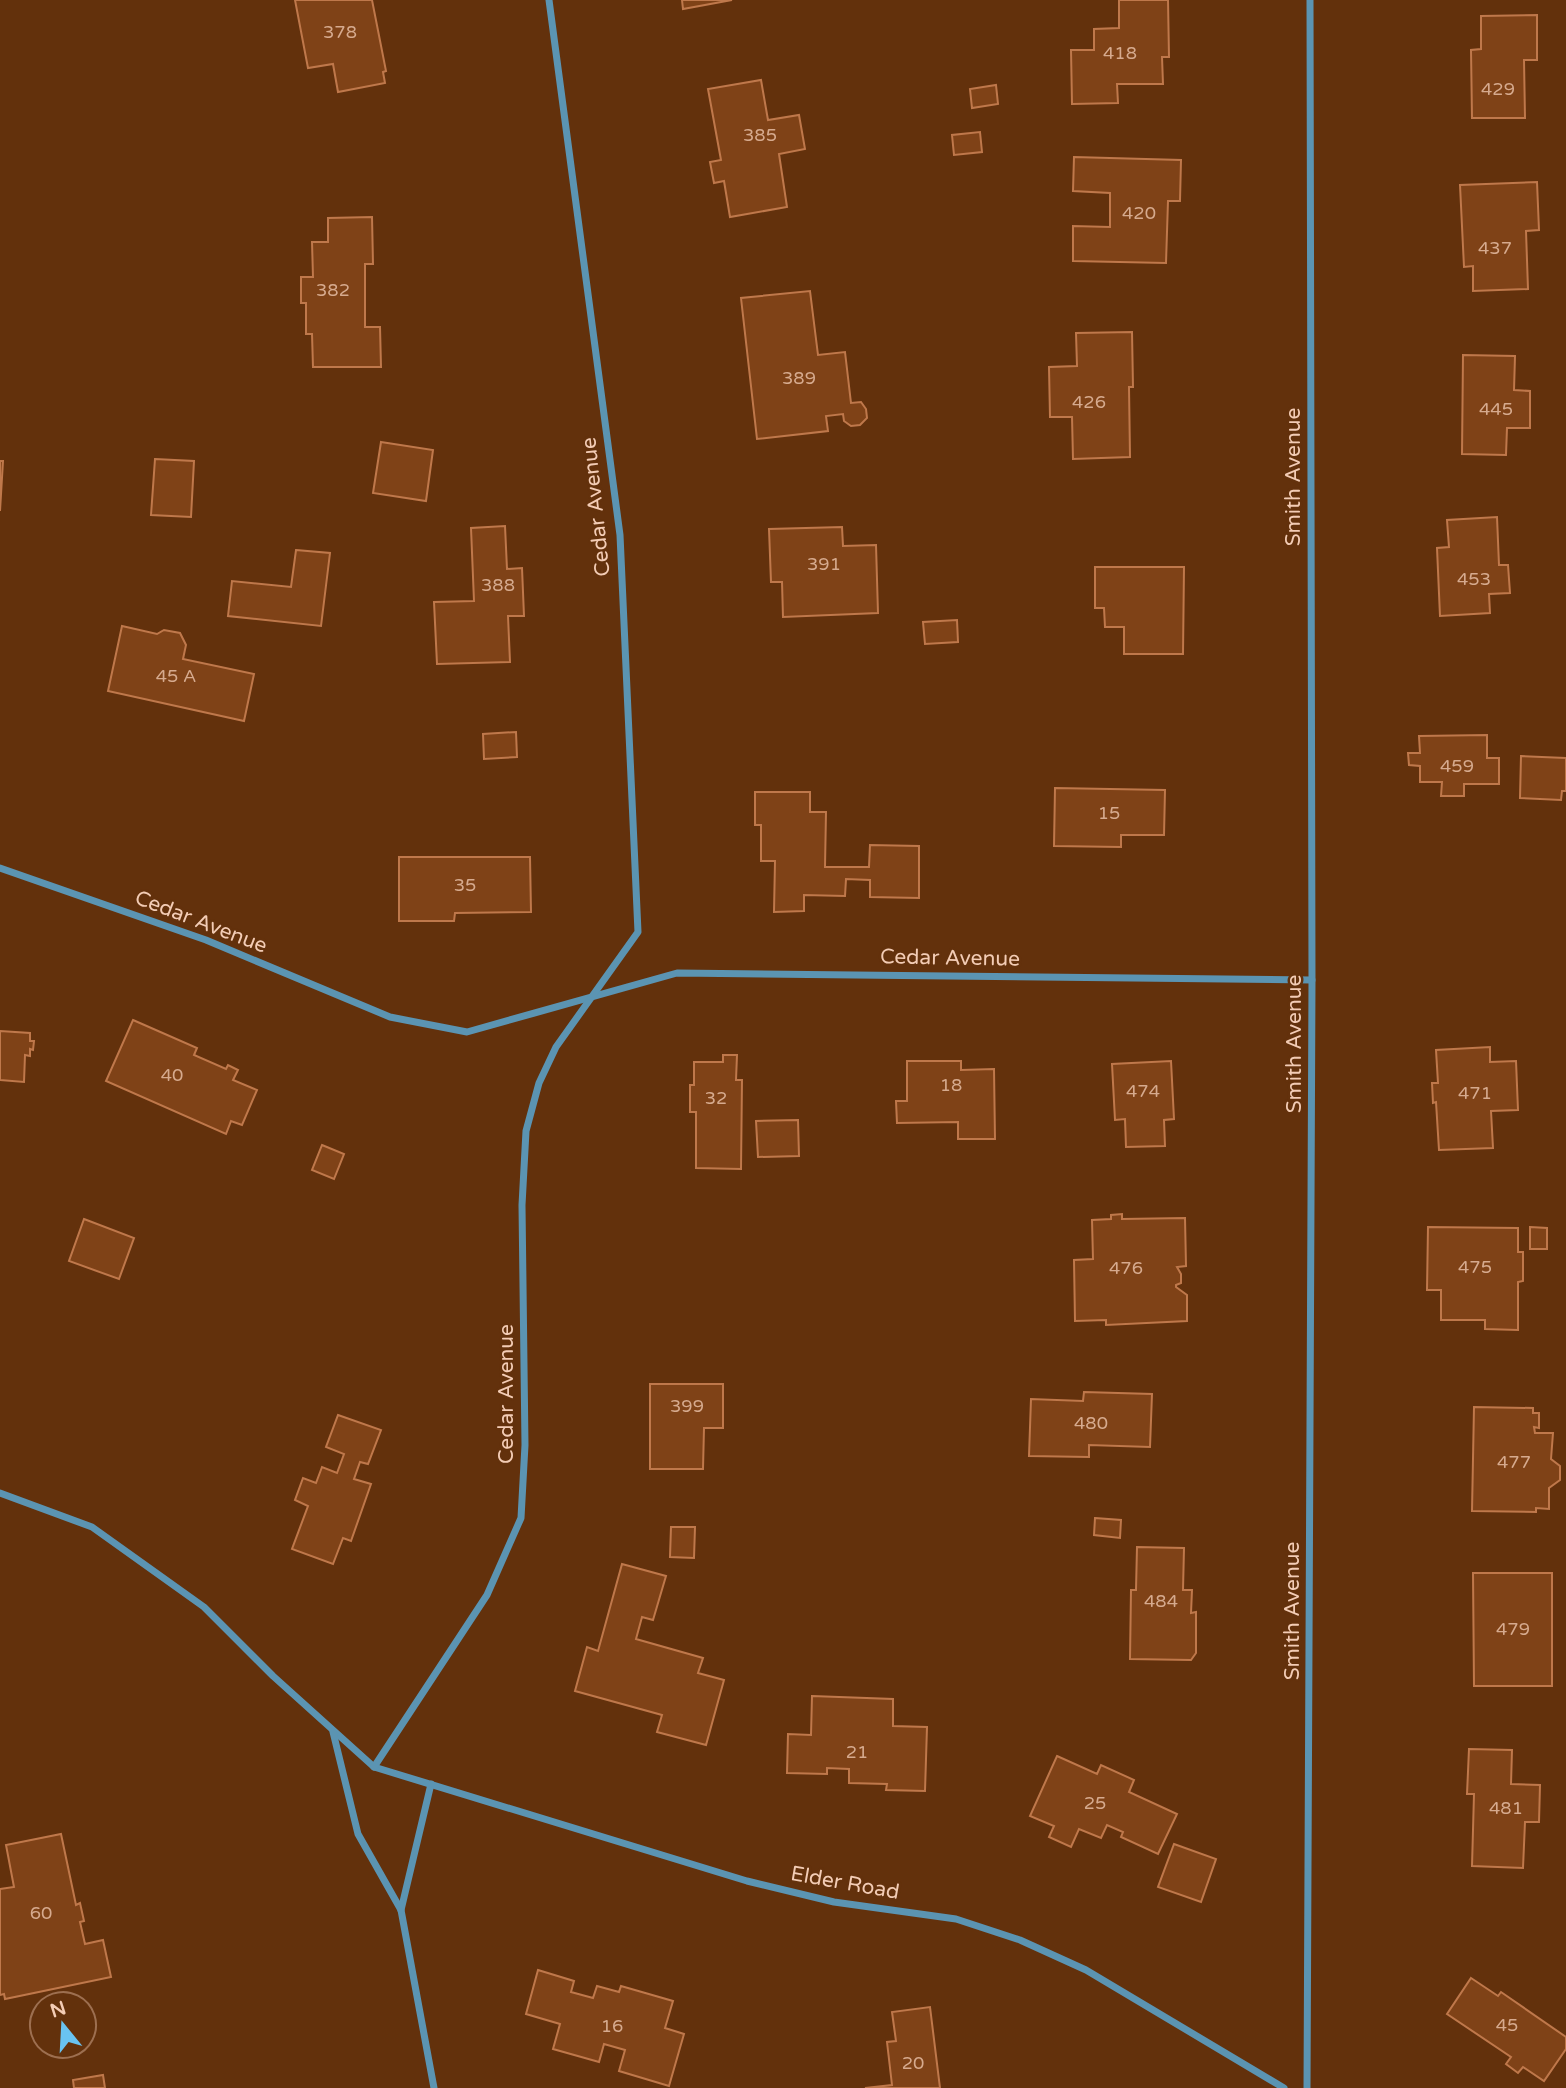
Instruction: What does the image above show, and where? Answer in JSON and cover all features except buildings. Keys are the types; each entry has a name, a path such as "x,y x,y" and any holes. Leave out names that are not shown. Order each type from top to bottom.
{"street":[{"name":"Cedar Avenue","path":"374,1767 487,1595 521,1518 525,1445 522,1205 526,1131 539,1083 556,1047 638,932 620,534 550,0"},
{"name":"Smith Avenue","path":"1307,2088 1312,980 1310,0"},
{"name":"Cedar Avenue","path":"0,868 206,940 390,1017 467,1032 677,972 1312,980"},
{"path":"0,1493 92,1527 204,1607 273,1676 374,1767"},
{"path":"333,1730 358,1834 401,1910 434,2088"},
{"name":"Elder Road","path":"374,1767 747,1881 834,1902 956,1919 1020,1940 1086,1970 1284,2088"},
{"path":"401,1910 430,1784"}]}
